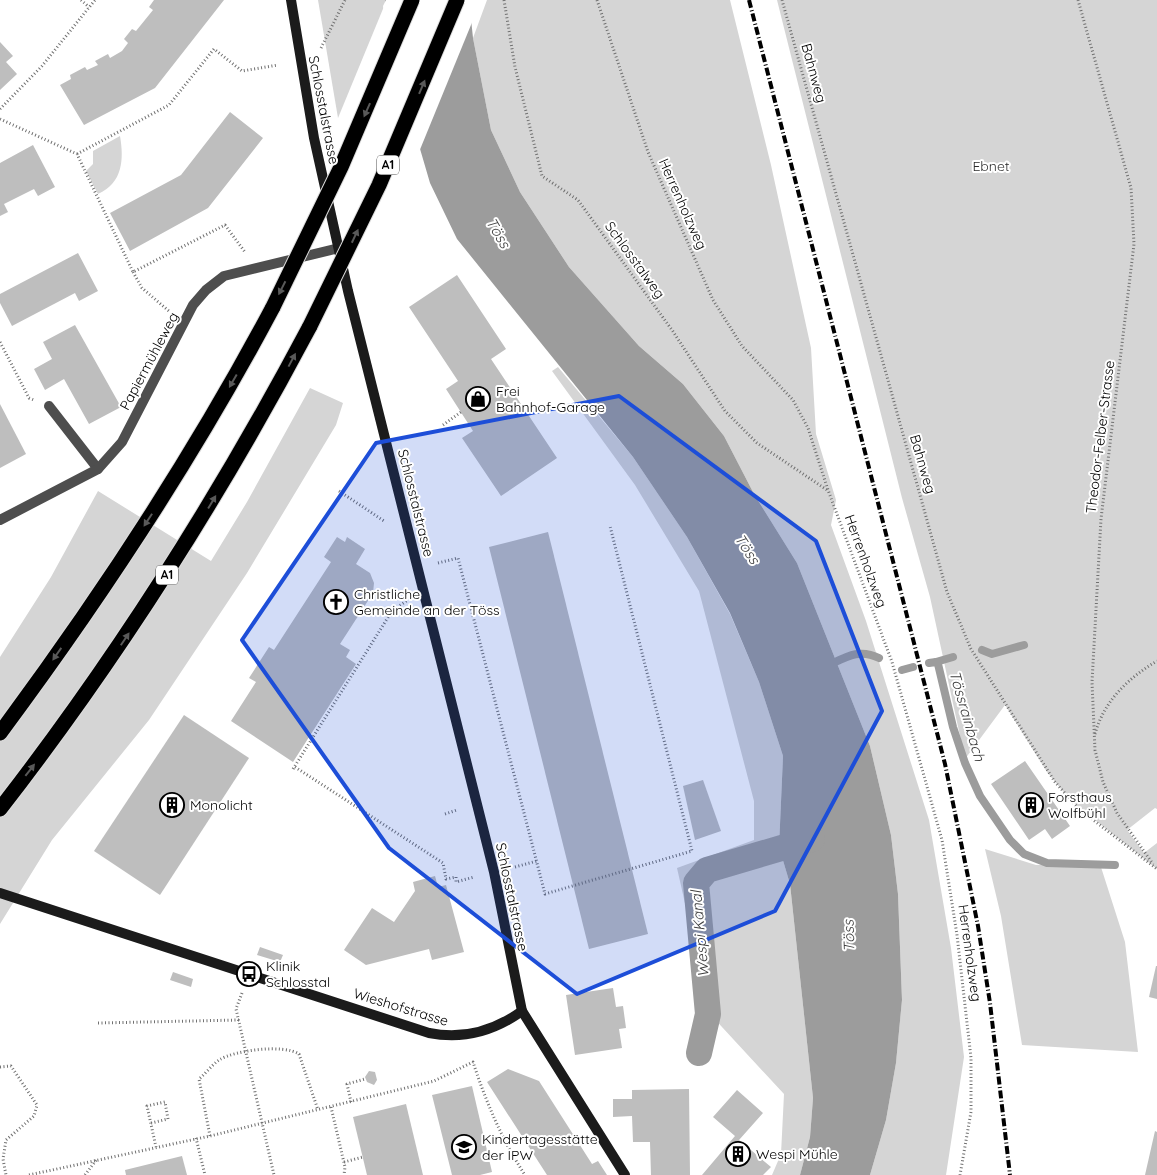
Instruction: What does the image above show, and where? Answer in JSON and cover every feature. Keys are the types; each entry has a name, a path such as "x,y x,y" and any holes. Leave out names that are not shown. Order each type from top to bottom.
{"highway":[{"path":"0,733 76,627 150,517 220,404 273,307 341,167 412,0"},
{"name":"A1","path":"0,809 81,702 167,574 237,459 310,326 379,185 456,0"}],"main road":[{"name":"Schlosstalstrasse","path":"291,0 314,138 339,248 494,872 522,1011"},
{"name":"Wieshofstrasse","path":"0,893 429,1033 448,1037 468,1035 506,1023 522,1011"},
{"path":"522,1011 625,1175"}],"street":[{"name":"Papiermühleweg","path":"0,520 98,469 122,442 193,305 206,290 224,276 339,248"},
{"path":"49,406 98,469"}],"path":[{"path":"81,0 89,7"},
{"path":"0,108 42,66 95,0"},
{"path":"321,48 345,0"},
{"name":"Schlosstalweg","path":"504,0 515,67 542,176 578,200 672,330 725,411 757,443 828,490"},
{"name":"Herrenholzweg","path":"597,0 648,152 714,300 742,346 793,400 808,428 828,490 892,662 942,840 958,944 971,1058 970,1112 960,1175"},
{"name":"Bahnweg","path":"782,0 947,592 962,632 1000,697 1054,782 1079,809 1157,869"},
{"name":"Theodor-Felber-Strasse","path":"1078,0 1132,188 1134,244 1101,519 1092,682 1094,738 1098,766 1113,806 1126,829 1157,869"},
{"path":"77,154 169,105 214,49 242,71 278,65"},
{"path":"0,119 77,154 142,288 184,324"},
{"path":"133,272 225,225 256,267"},
{"path":"0,342 29,398 49,406"},
{"path":"443,425 461,412"},
{"path":"339,491 384,521"},
{"path":"438,563 458,558 545,894 692,851 610,526"},
{"path":"423,590 392,610 294,768 442,862 446,879 456,877 456,882 474,877"},
{"path":"1094,738 1111,699 1128,681 1157,661"},
{"path":"445,814 457,810"},
{"path":"515,867 537,861"},
{"path":"242,993 236,1009 274,1175"},
{"path":"98,1023 239,1020"},
{"path":"210,1136 199,1079 221,1059 246,1052 285,1048 299,1054 318,1110"},
{"path":"29,1175 210,1136 434,1082 473,1062 486,1102 512,1155 525,1175"},
{"path":"0,1067 11,1066 37,1104 34,1116 6,1140 3,1159 6,1175"},
{"path":"351,1102 347,1084 365,1079"},
{"path":"151,1123 168,1119 165,1102 147,1106 156,1147"},
{"path":"330,1107 344,1162 345,1174"},
{"path":"196,1138 205,1175"},
{"path":"344,1162 363,1157"},
{"path":"85,1175 98,1159"}],"highlighted area":[{"path":"619,396 816,541 882,711 775,911 577,994 389,848 242,640 376,443"}],"green space":[{"path":"318,0 385,0 338,118"},
{"path":"487,0 730,0 771,165 811,348 816,434 836,500 831,525 866,621 929,820 951,948 964,1057 946,1175 870,1175 886,1120 896,1063 902,1000 898,894 891,835 870,746 797,563 754,494 724,436 683,384 639,346 569,267 520,192 491,130 473,38"},
{"name":"Ebnet","path":"777,0 1157,0 1157,809 1155,808 1127,830 1144,853 1157,843 1157,869 1071,801 1047,772 1005,705 965,759 930,597 902,498"},
{"path":"120,136 122,153 120,170 113,184 98,194 86,171 93,164 93,151"},
{"path":"558,367 633,457 687,537 730,614 759,682 783,756 779,847 790,884 813,1098 810,1137 800,1175 772,1175 781,1154 784,1094 710,1014 677,868 754,840 754,801 699,591 635,485 552,371"},
{"path":"310,388 343,403 336,425 247,573 149,720 52,840 0,924 0,657 51,577 98,491 211,561 247,502"},
{"path":"985,849 1036,865 1100,864 1125,942 1138,1052 1022,1045 1001,916"}],"water":[{"name":"Töss","path":"385,0 469,0 473,38 491,130 520,192 569,267 639,346 683,384 724,436 754,494 797,563 870,746 891,835 898,894 902,1000 896,1063 886,1120 870,1175 800,1175 810,1137 813,1098 790,884 779,847 783,756 759,682 730,613 687,537 633,457 457,239 430,183 392,53"}],"pier":[{"path":"386,0 471,0 473,20 419,152 389,53 383,6"}],"building":[{"path":"154,0 224,0 155,88 84,125 60,85 71,79 70,75 85,67 87,70 98,65 95,61 108,54 110,58 122,51 128,43 124,39 132,29 136,31 153,10 149,7"},
{"path":"0,42 13,56 6,62 17,74 0,90"},
{"path":"230,112 263,138 208,208 130,251 110,213 181,175"},
{"path":"33,145 55,187 38,196 34,189 4,204 8,212 0,216 0,163"},
{"path":"78,253 98,291 79,301 75,293 12,326 0,303 0,294"},
{"path":"457,275 506,349 491,359 557,458 501,496 462,438 473,431 446,389 458,381 409,307"},
{"path":"75,325 121,407 89,424 64,379 45,390 34,369 52,359 43,342"},
{"path":"0,404 26,454 0,468"},
{"path":"548,532 648,934 589,949 489,547"},
{"path":"337,537 345,542 347,537 365,549 356,564 370,573 374,583 373,593 340,644 350,650 346,657 356,664 293,762 231,721 256,682 249,678 269,647 274,650 331,562 324,557"},
{"name":"Monolicht","path":"184,715 249,758 160,895 94,851"},
{"name":"Forsthaus Wolfbühl","path":"1025,761 1070,826 1052,839 1045,829 1029,840 991,784"},
{"path":"703,780 721,831 695,840 683,786"},
{"path":"435,876 438,887 446,885 464,952 432,960 429,949 366,965 344,950 372,908 394,922 415,891 413,882"},
{"path":"260,947 283,955 280,962 257,955"},
{"path":"1157,966 1157,999 1149,997"},
{"path":"173,972 193,979 191,987 170,980"},
{"path":"613,988 616,1007 623,1006 626,1028 619,1029 622,1048 575,1055 566,995"},
{"path":"508,1069 539,1081 592,1164 598,1161 607,1175 547,1175 487,1082"},
{"path":"369,1071 375,1072 377,1080 374,1085 367,1082 365,1077"},
{"path":"472,1086 492,1172 480,1175 452,1175 432,1095"},
{"path":"689,1089 690,1175 651,1175 650,1142 633,1142 632,1116 613,1117 613,1099 632,1099 632,1090"},
{"path":"737,1090 763,1113 739,1140 771,1167 763,1175 702,1175 735,1136 713,1117"},
{"path":"406,1104 423,1175 367,1175 353,1117"},
{"path":"1155,1131 1157,1132 1157,1175 1145,1175"},
{"path":"182,1156 187,1175 126,1175 125,1170"}],"waterway":[{"path":"982,650 992,654 1024,645"},
{"name":"Tössrainbach","path":"827,666 859,654 872,655 879,658"},
{"path":"936,662 953,657"},
{"name":"Tössrainbach","path":"929,663 936,662 938,664 953,727 965,763 980,796 1010,840 1024,854 1047,863 1115,865"},
{"name":"Tössrainbach","path":"902,670 913,667"},
{"name":"Wespi Kanal","path":"699,1053 708,1014 696,883 707,870 812,839"}],"railway":[{"path":"749,0 945,764 978,926 990,1003 1010,1175"}],"place":[{"name":"Frei Bahnhof-Garage","path":"478,399"},
{"name":"Christliche Gemeinde an der Töss","path":"336,602"},
{"name":"Monolicht","path":"172,805"},
{"name":"Forsthaus Wolfbühl","path":"1031,805"},
{"name":"Klinik Schlosstal","path":"249,974"},
{"name":"Kindertagesstätte der IPW","path":"464,1147"},
{"name":"Wespi Mühle","path":"738,1154"}]}
